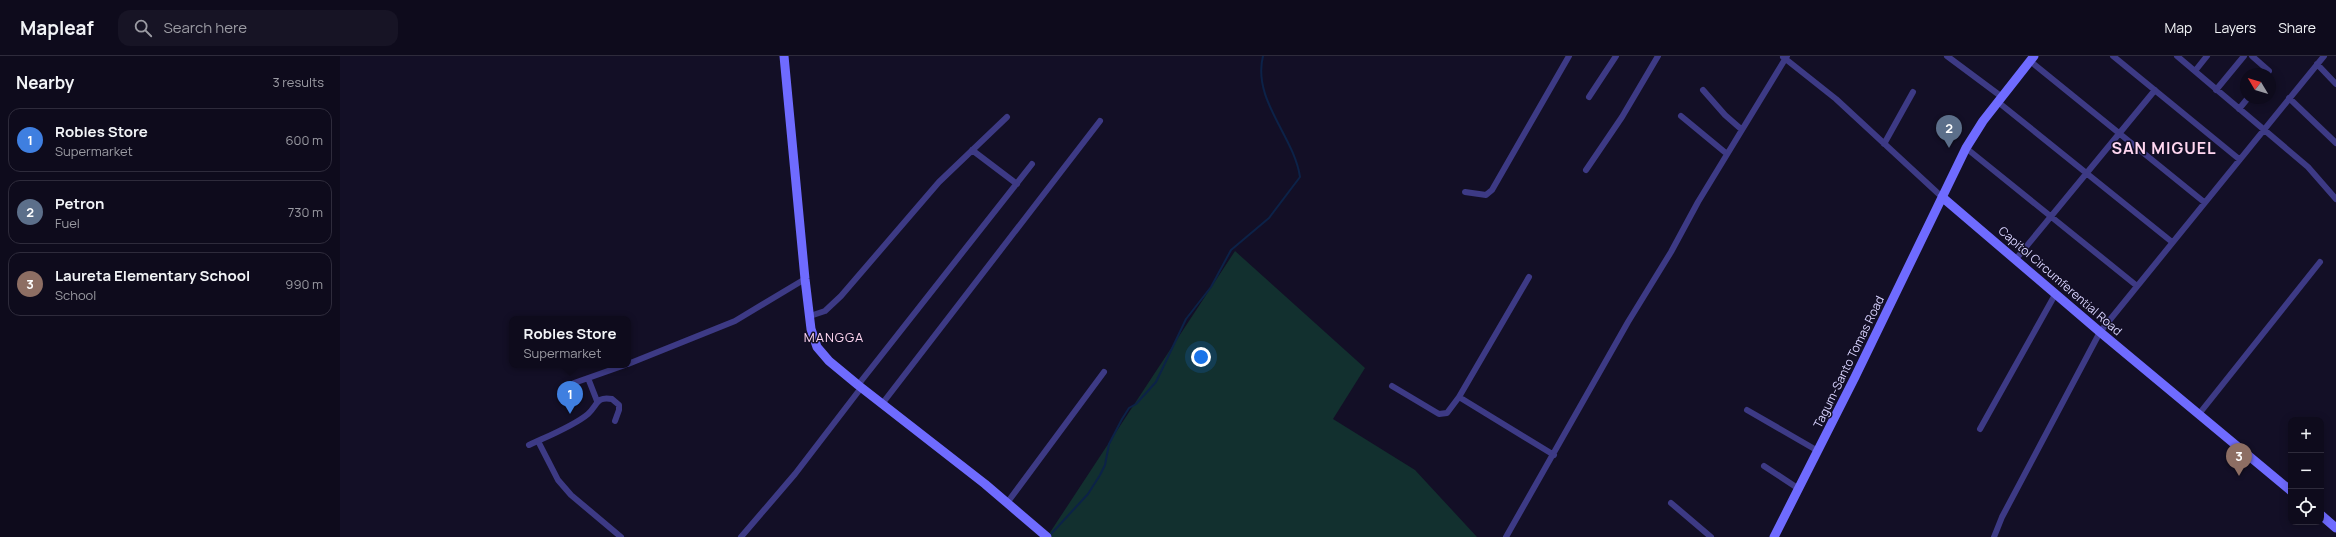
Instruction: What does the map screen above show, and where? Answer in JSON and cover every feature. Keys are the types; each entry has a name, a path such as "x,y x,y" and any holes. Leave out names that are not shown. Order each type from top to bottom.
{"main road":[{"path":"784,56 805,279 810,316 817,347 828,361 1007,503 1047,537"},
{"path":"1942,196 1966,148 2000,99 2032,58"},
{"name":"Capitol Circumferential Road","path":"1942,196 2100,332 2289,489"},
{"name":"Tagum-Santo Tomas Road","path":"1774,537 1818,451 1942,196"},
{"path":"2324,518 2336,528"}],"street":[{"path":"1465,192 1486,195 1492,190 1569,56"},
{"path":"1590,97 1616,56"},
{"path":"1586,170 1616,126 1658,56"},
{"path":"1947,56 2000,99 2086,173 2172,242"},
{"path":"2113,56 2239,159"},
{"path":"2177,56 2308,167 2336,199"},
{"path":"2195,71 2208,56"},
{"path":"2216,90 2244,56"},
{"path":"2252,56 2266,68"},
{"path":"1506,537 1554,455 1628,322 1785,57 1836,99 1942,196"},
{"path":"2032,58 2119,133 2204,202"},
{"path":"1994,537 2002,517 2088,351 2100,332 2320,59 2336,84"},
{"path":"1703,90 1725,115 1741,129"},
{"path":"2016,259 2155,90"},
{"path":"1884,144 1913,92"},
{"path":"2289,98 2336,143"},
{"path":"2239,109 2243,104"},
{"path":"1681,116 1727,154"},
{"path":"810,316 825,311 841,296 939,182 1007,117"},
{"path":"882,404 923,348 1014,235 1100,121"},
{"path":"1966,148 2137,286"},
{"path":"972,150 1017,184"},
{"path":"741,537 795,474 859,386 1032,164"},
{"path":"2199,414 2320,262"},
{"path":"1392,386 1439,414 1447,413 1459,397 1529,277"},
{"path":"631,363 735,321 805,279"},
{"path":"1980,429 2056,293"},
{"path":"574,382 616,368"},
{"path":"1007,503 1104,372"},
{"path":"588,378 597,401"},
{"path":"1459,397 1554,455"},
{"path":"529,445 586,415 597,401 608,398 616,401 619,410 615,421"},
{"path":"1747,410 1818,451"},
{"path":"538,441 558,480 575,499 621,537"},
{"path":"1764,466 1798,489"},
{"path":"1671,503 1711,537"}],"green space":[{"path":"1235,251 1365,368 1333,419 1415,470 1477,537 1047,537"}],"waterway":[{"path":"1051,534 1088,494 1105,465 1109,444 1122,419 1129,408 1136,404 1156,382 1186,319 1211,287 1231,250 1269,218 1300,177 1290,147 1268,103 1263,88 1261,72 1263,56"}],"place":[{"name":"Petron","path":"1949,148"},
{"name":"Robles Store","path":"570,414"},
{"name":"Laureta Elementary School","path":"2239,476"}],"district":[{"name":"SAN MIGUEL","path":"2164,148"},
{"name":"MANGGA","path":"834,337"}]}
